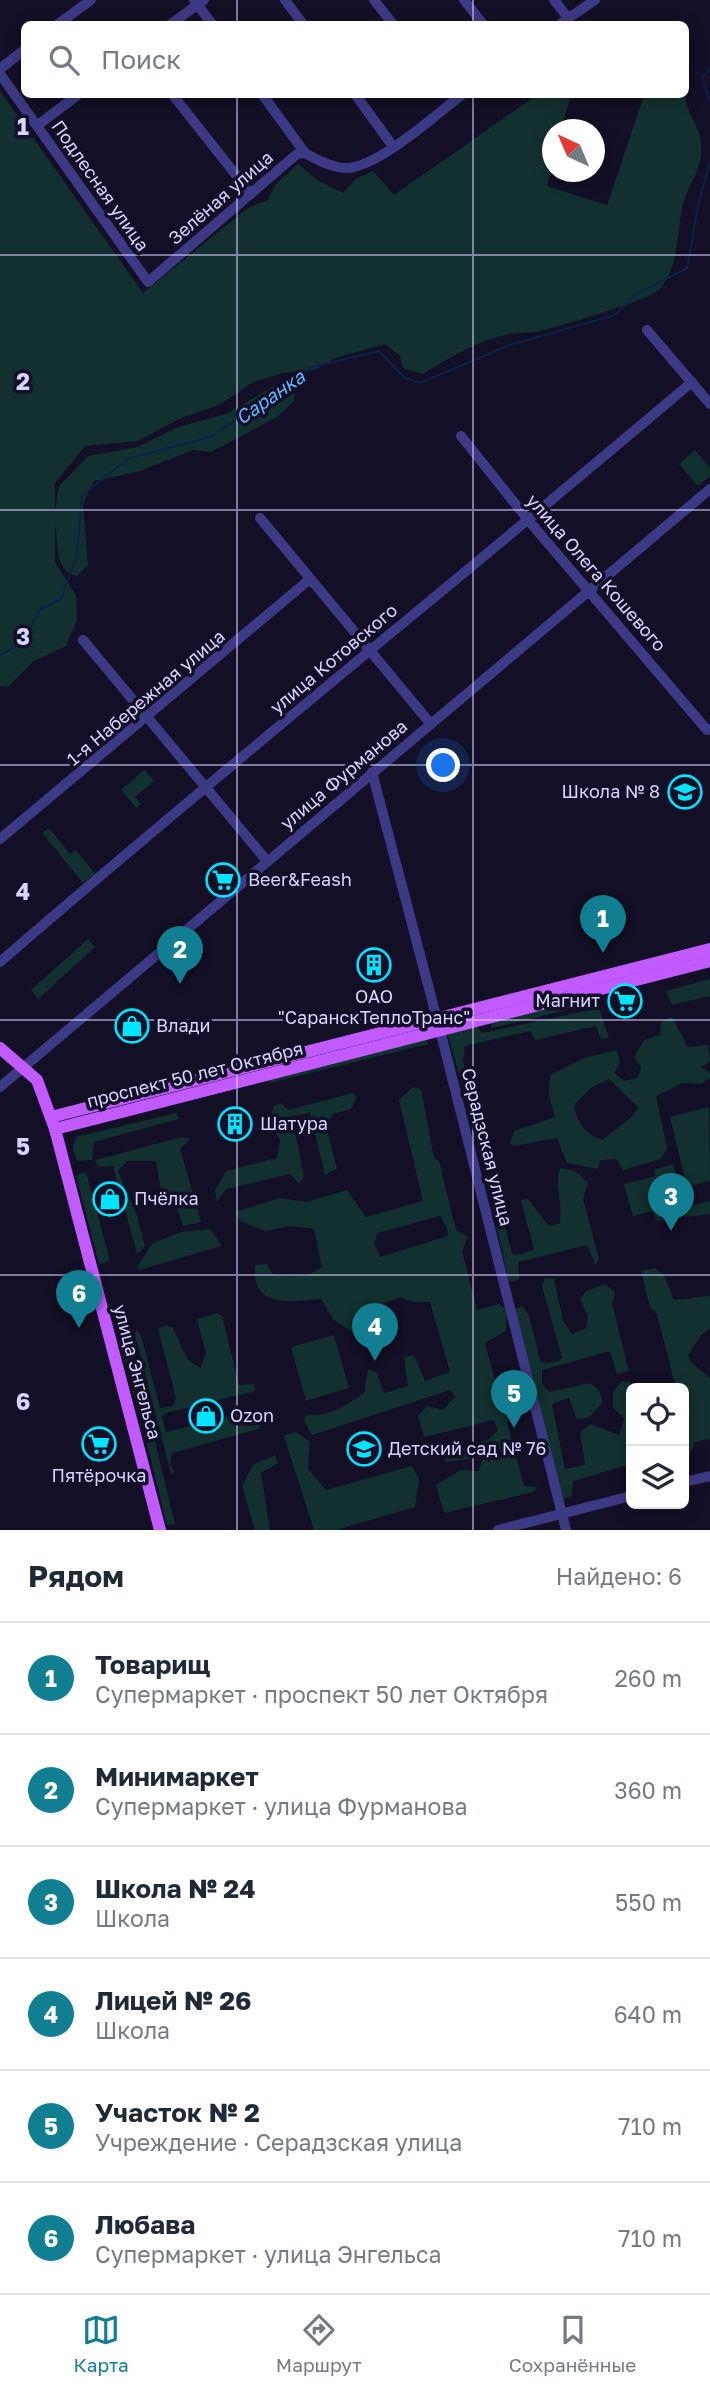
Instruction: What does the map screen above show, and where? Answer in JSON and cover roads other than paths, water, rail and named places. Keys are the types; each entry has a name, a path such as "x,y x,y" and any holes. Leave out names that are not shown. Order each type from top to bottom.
{"main road":[{"name":"проспект 50 лет Октября","path":"438,1025 710,949"},
{"name":"проспект 50 лет Октября","path":"53,1123 438,1025 710,961"},
{"name":"улица Энгельса","path":"0,1048 24,1067 41,1087 53,1123 160,1530"}],"street":[{"path":"62,21 91,0"},
{"path":"285,0 301,21"},
{"path":"374,0 391,21"},
{"path":"464,0 481,21"},
{"path":"554,0 564,21"},
{"path":"566,21 595,0"},
{"path":"175,21 198,2 210,21"},
{"path":"0,69 21,52"},
{"name":"Подлесная улица","path":"0,74 148,282"},
{"path":"38,125 74,98"},
{"path":"175,98 251,194"},
{"path":"265,98 305,153 322,163 345,168 365,165 449,98"},
{"path":"358,98 393,145"},
{"name":"Зелёная улица","path":"148,282 297,155 305,153"},
{"path":"647,330 710,404"},
{"name":"улица Котовского","path":"0,962 369,649 529,521 692,382"},
{"name":"улица Олега Кошевого","path":"461,436 529,521 708,729"},
{"name":"улица Фурманова","path":"0,1087 710,489"},
{"path":"260,518 430,723"},
{"name":"1-я Набережная улица","path":"0,839 310,579"},
{"path":"83,640 267,861"},
{"name":"Серадзская улица","path":"372,772 566,1530"},
{"path":"689,1481 710,1475"},
{"path":"498,1530 626,1497"}],"waterway":[{"name":"Саранка","path":"710,67 702,78 710,102"},
{"name":"Саранка","path":"0,655 20,644 41,609 61,599 77,555 82,495 128,459 213,436 312,367 379,351 405,378 420,383 510,345 615,315 634,296 687,268 698,206 710,161"}],"place":[{"name":"Школа № 8","path":"685,792"},
{"name":"Beer&Feash","path":"223,880"},
{"name":"Товарищ","path":"603,953"},
{"name":"ОАО \"СаранскТеплоТранс\"","path":"374,965"},
{"name":"Минимаркет","path":"180,984"},
{"name":"Магнит","path":"625,1001"},
{"name":"Влади","path":"132,1026"},
{"name":"Шатура","path":"235,1124"},
{"name":"Пчёлка","path":"110,1199"},
{"name":"Школа № 24","path":"671,1231"},
{"name":"Любава","path":"79,1328"},
{"name":"Лицей № 26","path":"375,1361"},
{"name":"Ozon","path":"206,1416"},
{"name":"Участок № 2","path":"514,1428"},
{"name":"Пятёрочка","path":"99,1444"},
{"name":"Детский сад № 76","path":"364,1449"}]}
